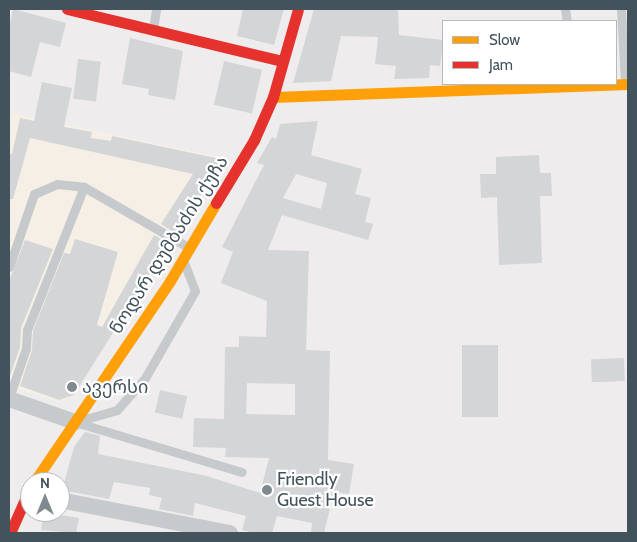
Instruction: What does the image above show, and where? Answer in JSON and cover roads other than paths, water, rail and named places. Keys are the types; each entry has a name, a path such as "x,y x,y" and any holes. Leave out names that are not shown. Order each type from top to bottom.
{"main road":[{"path":"67,9 282,61"},
{"name":"ნოდარ დუმბაძის ქუჩა","path":"41,472 183,260 254,140 273,97 298,9"},
{"path":"273,97 576,85"},
{"name":"ნოდარ დუმბაძის ქუჩა","path":"10,533 20,511"}],"street":[{"path":"9,399 75,422"},
{"path":"70,502 230,533"}],"lane":[{"path":"153,30 156,9"},
{"path":"621,9 626,84"},
{"path":"9,267 34,194 57,184 84,187 190,248"},
{"path":"9,399 26,348 27,330 84,187"},
{"path":"75,422 117,410 145,378 195,291 183,260"},
{"path":"75,422 242,472"}],"place":[{"name":"ავერსი","path":"72,387"},
{"name":"Friendly Guest House","path":"267,490"}]}
